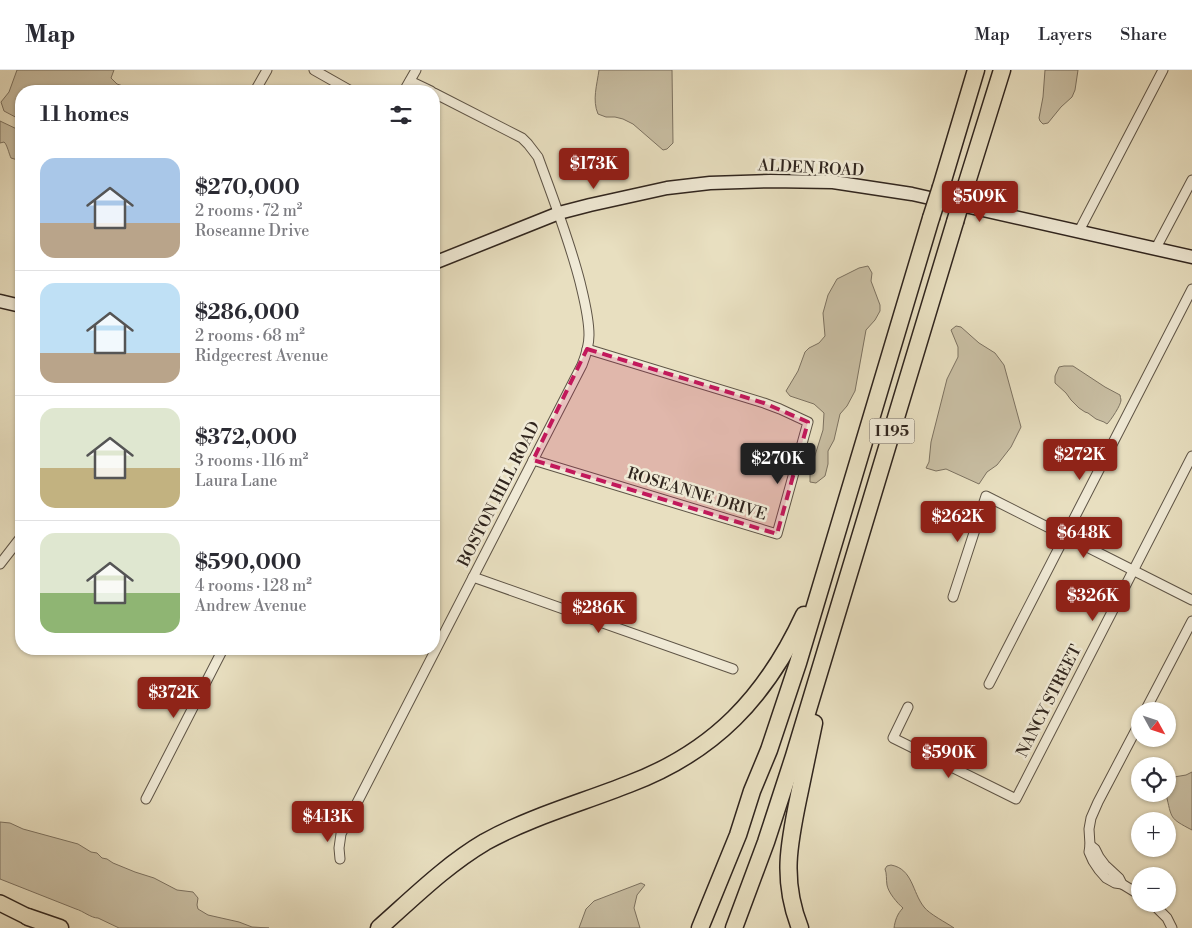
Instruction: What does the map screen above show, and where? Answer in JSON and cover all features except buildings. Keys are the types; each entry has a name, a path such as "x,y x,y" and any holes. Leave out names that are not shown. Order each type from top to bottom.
{"highway":[{"name":"I 195","path":"700,928 769,750 798,663 976,70"},
{"name":"I 195","path":"734,928 782,792 830,640 1002,70"},
{"path":"379,928 444,871 484,843 519,826 656,774 710,741 740,714 765,684 798,628 829,561"},
{"path":"800,928 791,899 788,859 791,832 830,640"},
{"path":"0,904 51,928"},
{"path":"28,917 60,928"}],"main road":[{"name":"ALDEN ROAD","path":"440,261 559,214 590,205 689,185 770,181 833,182 912,194 1192,257"},
{"path":"0,301 15,305"}],"street":[{"path":"258,85 267,70"},
{"path":"314,70 340,85"},
{"path":"408,85 416,70"},
{"path":"1079,231 1162,70"},
{"name":"BOSTON HILL ROAD","path":"410,81 418,85"},
{"name":"BOSTON HILL ROAD","path":"440,96 514,134 528,144 538,157 571,248 583,295 589,333 582,365 440,641"},
{"path":"1156,248 1192,180"},
{"path":"990,684 1192,289"},
{"name":"ROSEANNE DRIVE","path":"533,460 777,534 808,422 764,403 587,349"},
{"name":"NANCY STREET","path":"908,707 893,738 1016,799 1192,456"},
{"path":"953,597 986,496 1192,600"},
{"path":"0,564 15,545"},
{"path":"473,577 733,669"},
{"path":"1150,702 1192,621"},
{"path":"146,799 220,655"},
{"name":"BOSTON HILL ROAD","path":"340,859 341,834 433,655"},
{"path":"1131,740 1091,818 1089,829 1090,857 1099,870 1106,878 1131,890"},
{"path":"1161,912 1167,918 1172,928"}],"highlighted area":[{"path":"587,349 764,403 808,422 777,534 533,460"}],"shaded area":[{"path":"17,70 114,70 111,78 120,85 15,85 15,117 4,111 1,102 9,92"},
{"path":"599,70 672,70 673,143 667,149 663,150 633,124 623,119 598,114 595,98"},
{"path":"1045,70 1078,70 1072,97 1048,123 1043,124 1039,118"},
{"path":"0,121 15,128 15,159 11,158 5,143 0,143"},
{"path":"868,266 872,273 871,281 880,305 880,311 866,330 855,391 840,414 834,440 828,451 828,464 825,476 816,483 810,482 810,471 823,430 824,413 814,404 790,396 786,391 798,371 805,352 819,343 825,336 823,313 828,295 837,279 859,268"},
{"path":"956,326 961,327 979,343 995,353 1004,365 1021,427 1011,447 997,465 987,472 979,484 946,469 936,471 926,468 929,462 931,442 947,379 958,357 958,347 951,330"},
{"path":"1073,366 1120,395 1119,405 1107,424 1079,408 1055,383 1055,376 1059,367"},
{"path":"1192,772 1192,830 1176,821 1176,812 1171,812 1168,802 1176,802 1176,777"},
{"path":"0,822 10,823 23,829 78,844 91,852 97,853 102,858 154,878 177,890 193,892 198,898 198,909 208,915 252,927 269,928 119,928 0,879"},
{"path":"891,865 898,867 908,876 926,910 954,928 894,928 899,913 903,908 888,888 885,869"},
{"path":"641,883 645,885 637,895 634,908 640,928 579,928 586,909 594,901"}]}
